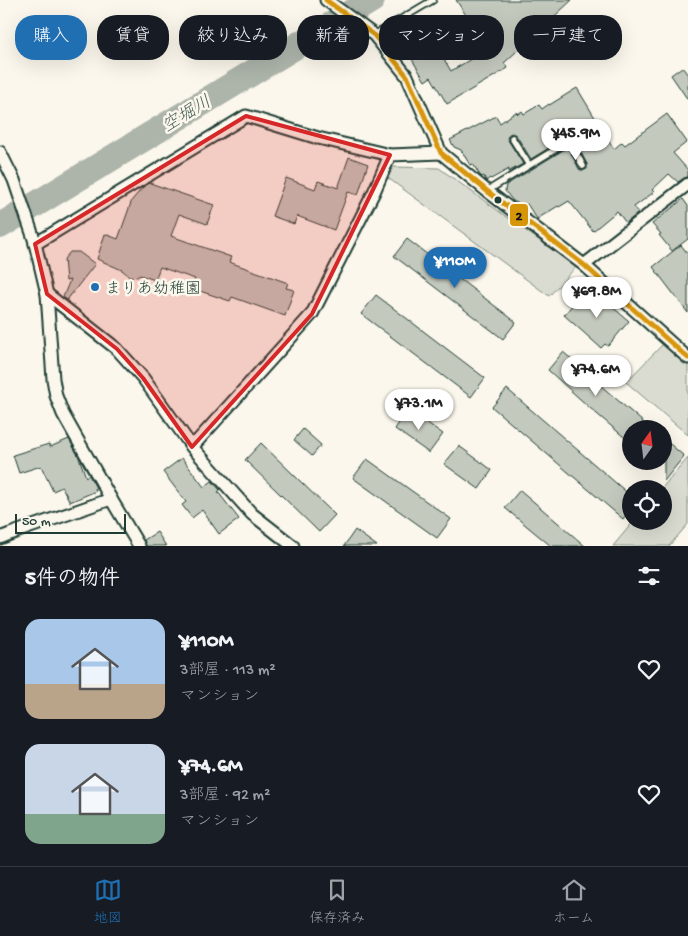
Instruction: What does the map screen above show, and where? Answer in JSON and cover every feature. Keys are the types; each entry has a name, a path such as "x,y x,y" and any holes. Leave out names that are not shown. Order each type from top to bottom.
{"street":[{"path":"326,0 370,32 407,76 441,153 487,191 584,265 688,358"},
{"path":"35,241 246,116 318,138 390,154 441,153"},
{"path":"0,152 14,180 35,241 47,294 56,396 63,414 139,546"},
{"path":"192,447 312,314 374,192 390,154"},
{"path":"584,265 686,188"},
{"path":"47,294 117,349 143,378 192,447 252,514 293,546"},
{"path":"0,538 111,499"}],"lane":[{"path":"370,32 433,0"},
{"path":"561,125 583,166"},
{"path":"512,138 530,166"},
{"path":"487,191 569,141"}],"highlighted area":[{"path":"246,116 390,155 312,314 192,447 143,378 117,349 47,294 35,244"}],"shaded area":[{"path":"393,167 439,168 576,267 549,296 388,178"},
{"path":"664,343 688,365 688,435 672,420 626,382"},
{"path":"688,458 688,524 669,546 613,546 626,530 672,530 672,480 669,480"}],"building":[{"path":"456,0 572,0 556,15 514,15 514,54 504,63 508,68 447,104 431,77 425,81 412,60 444,60 451,71 469,60 504,60 504,15 466,15"},
{"path":"682,67 688,75 688,100 671,75"},
{"path":"577,88 614,149 622,142 625,145 667,114 687,142 673,153 688,170 688,177 678,182 669,174 652,190 654,192 634,207 638,213 626,223 617,211 593,231 569,201 537,219 527,204 524,206 513,201 505,191 506,185 568,147 579,169 582,171 587,169 587,164 564,121 559,121 556,124 563,139 531,159 516,135 509,134 507,138 523,164 486,181 484,176 482,177 479,174 473,164 470,165 461,150 454,147 450,140 496,116 500,123 516,112 518,114 522,111 524,114 539,105 542,109"},
{"path":"349,157 368,164 358,195 348,192 334,230 297,216 294,224 272,216 286,178 315,189 318,181 338,188"},
{"path":"150,183 214,205 207,224 179,214 171,236 231,257 229,262 288,283 286,288 294,290 285,316 232,297 230,301 191,288 195,279 160,267 155,280 140,275 137,277 129,276 122,270 97,259 105,234 118,239 132,200 144,186"},
{"path":"683,199 688,206 688,239 672,251 652,224"},
{"path":"407,239 516,322 503,339 394,256"},
{"path":"681,245 688,254 688,313 653,267"},
{"path":"70,252 79,252 95,264 67,300 63,297 70,280 66,281 64,259"},
{"path":"592,290 629,321 608,346 605,344 601,348 564,315 581,295 585,298"},
{"path":"376,295 485,378 471,397 361,314"},
{"path":"563,352 641,420 622,420 622,435 548,370"},
{"path":"507,389 622,488 622,518 492,407"},
{"path":"408,409 443,434 429,453 395,429"},
{"path":"303,429 321,445 312,456 294,440"},
{"path":"69,439 78,455 86,477 89,475 96,488 96,491 70,502 62,487 53,491 41,466 19,473 13,455 49,444 50,447"},
{"path":"261,443 335,515 319,532 245,460"},
{"path":"459,446 492,470 479,489 444,464"},
{"path":"672,446 684,456 664,480 664,470 672,470"},
{"path":"182,458 204,487 212,481 239,519 219,534 202,510 192,518 182,505 186,502 163,472"},
{"path":"367,459 451,519 437,538 353,478"},
{"path":"520,490 585,546 551,546 505,508"},
{"path":"355,530 377,546 344,546"},
{"path":"157,532 166,546 146,546 144,540"}],"waterway":[{"name":"空堀川","path":"0,226 372,0"}],"transit line":[{"name":"2","path":"326,0 374,35 407,76 441,153 487,191 584,265 688,358"}],"place":[{"name":"まりあ幼稚園","path":"95,287"}]}
